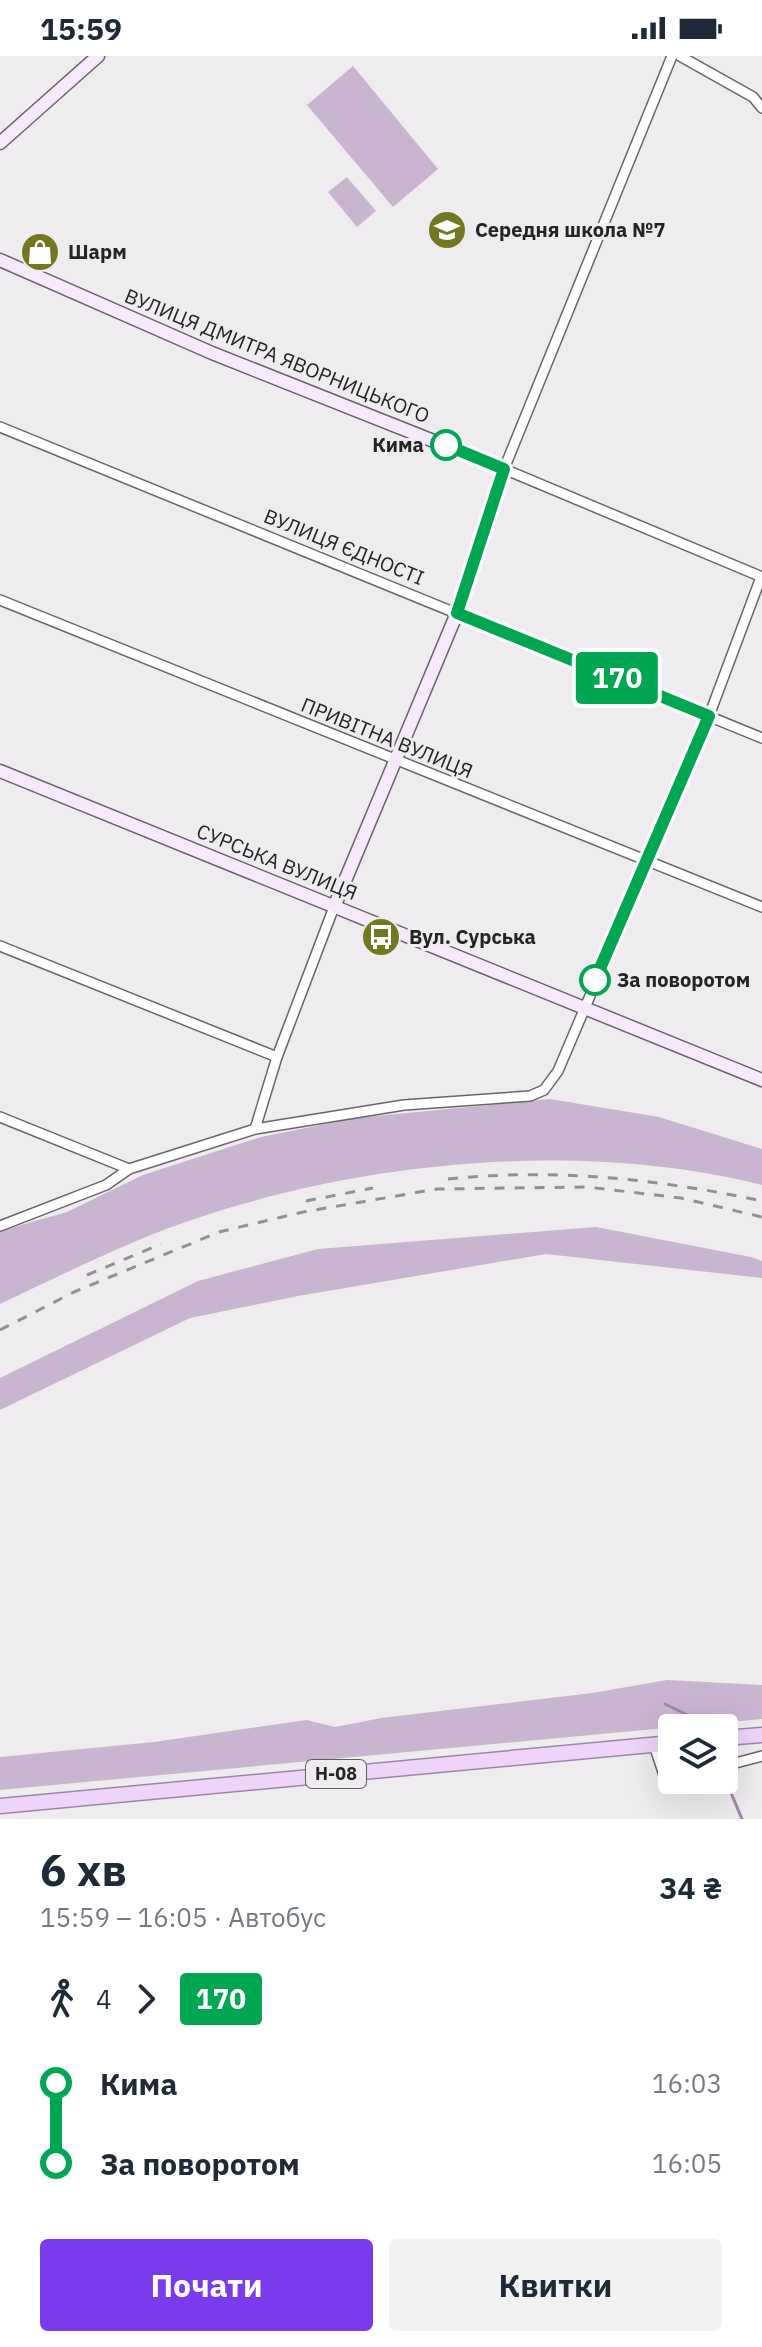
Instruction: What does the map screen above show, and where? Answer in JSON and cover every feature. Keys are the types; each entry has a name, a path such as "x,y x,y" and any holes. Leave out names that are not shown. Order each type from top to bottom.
{"main road":[{"path":"738,1737 762,1735"},
{"name":"Н-08","path":"0,1806 658,1745"}],"street":[{"path":"0,143 98,56"},
{"path":"255,1129 277,1057 334,907 457,613 504,469 672,56"},
{"path":"680,56 753,97 762,108"},
{"name":"ВУЛИЦЯ ДМИТРА ЯВОРНИЦЬКОГО","path":"0,260 212,353 504,469 762,577"},
{"name":"ВУЛИЦЯ ЄДНОСТІ","path":"0,427 762,738"},
{"path":"0,1226 106,1185 129,1169 255,1129 404,1105 530,1096 544,1090 558,1071 709,716 762,577"},
{"name":"ПРИВІТНА ВУЛИЦЯ","path":"0,600 762,907"},
{"name":"СУРСЬКА ВУЛИЦЯ","path":"0,771 762,1080"},
{"path":"0,946 277,1057"},
{"path":"0,1117 129,1169"},
{"path":"654,1745 658,1757"},
{"path":"738,1762 762,1756"}],"shaded area":[{"path":"353,66 438,169 393,207 307,105"},
{"path":"347,177 376,211 357,227 328,192"},
{"path":"550,1099 659,1117 762,1149 762,1185 690,1171 615,1163 539,1161 461,1164 384,1173 309,1187 166,1229 0,1304 0,1231 67,1212 143,1175 261,1137 355,1118"},
{"path":"596,1227 751,1257 762,1261 762,1278 546,1254 298,1296 190,1318 0,1410 0,1378 198,1281 318,1249"},
{"path":"667,1680 762,1685 762,1719 738,1721 738,1714 658,1714 658,1729 0,1790 0,1757 154,1742 307,1720 335,1727 381,1718 592,1693"}],"waterway":[{"path":"665,1704 686,1714"},
{"path":"732,1794 742,1819"}],"railway":[{"path":"448,1179 567,1175 645,1181 762,1201"},
{"path":"0,1330 74,1292 219,1232 303,1212 437,1189 587,1187 681,1198 762,1217"},
{"path":"306,1201 373,1188"},
{"path":"87,1275 161,1244"}],"bus line":[{"name":"170","path":"446,445 504,469 457,613 709,716 595,980"}],"place":[{"name":"Середня школа №7","path":"447,230"},
{"name":"Шарм","path":"40,252"},
{"name":"Кима","path":"446,445"},
{"name":"Вул. Сурська","path":"381,937"},
{"name":"За поворотом","path":"595,980"}]}
